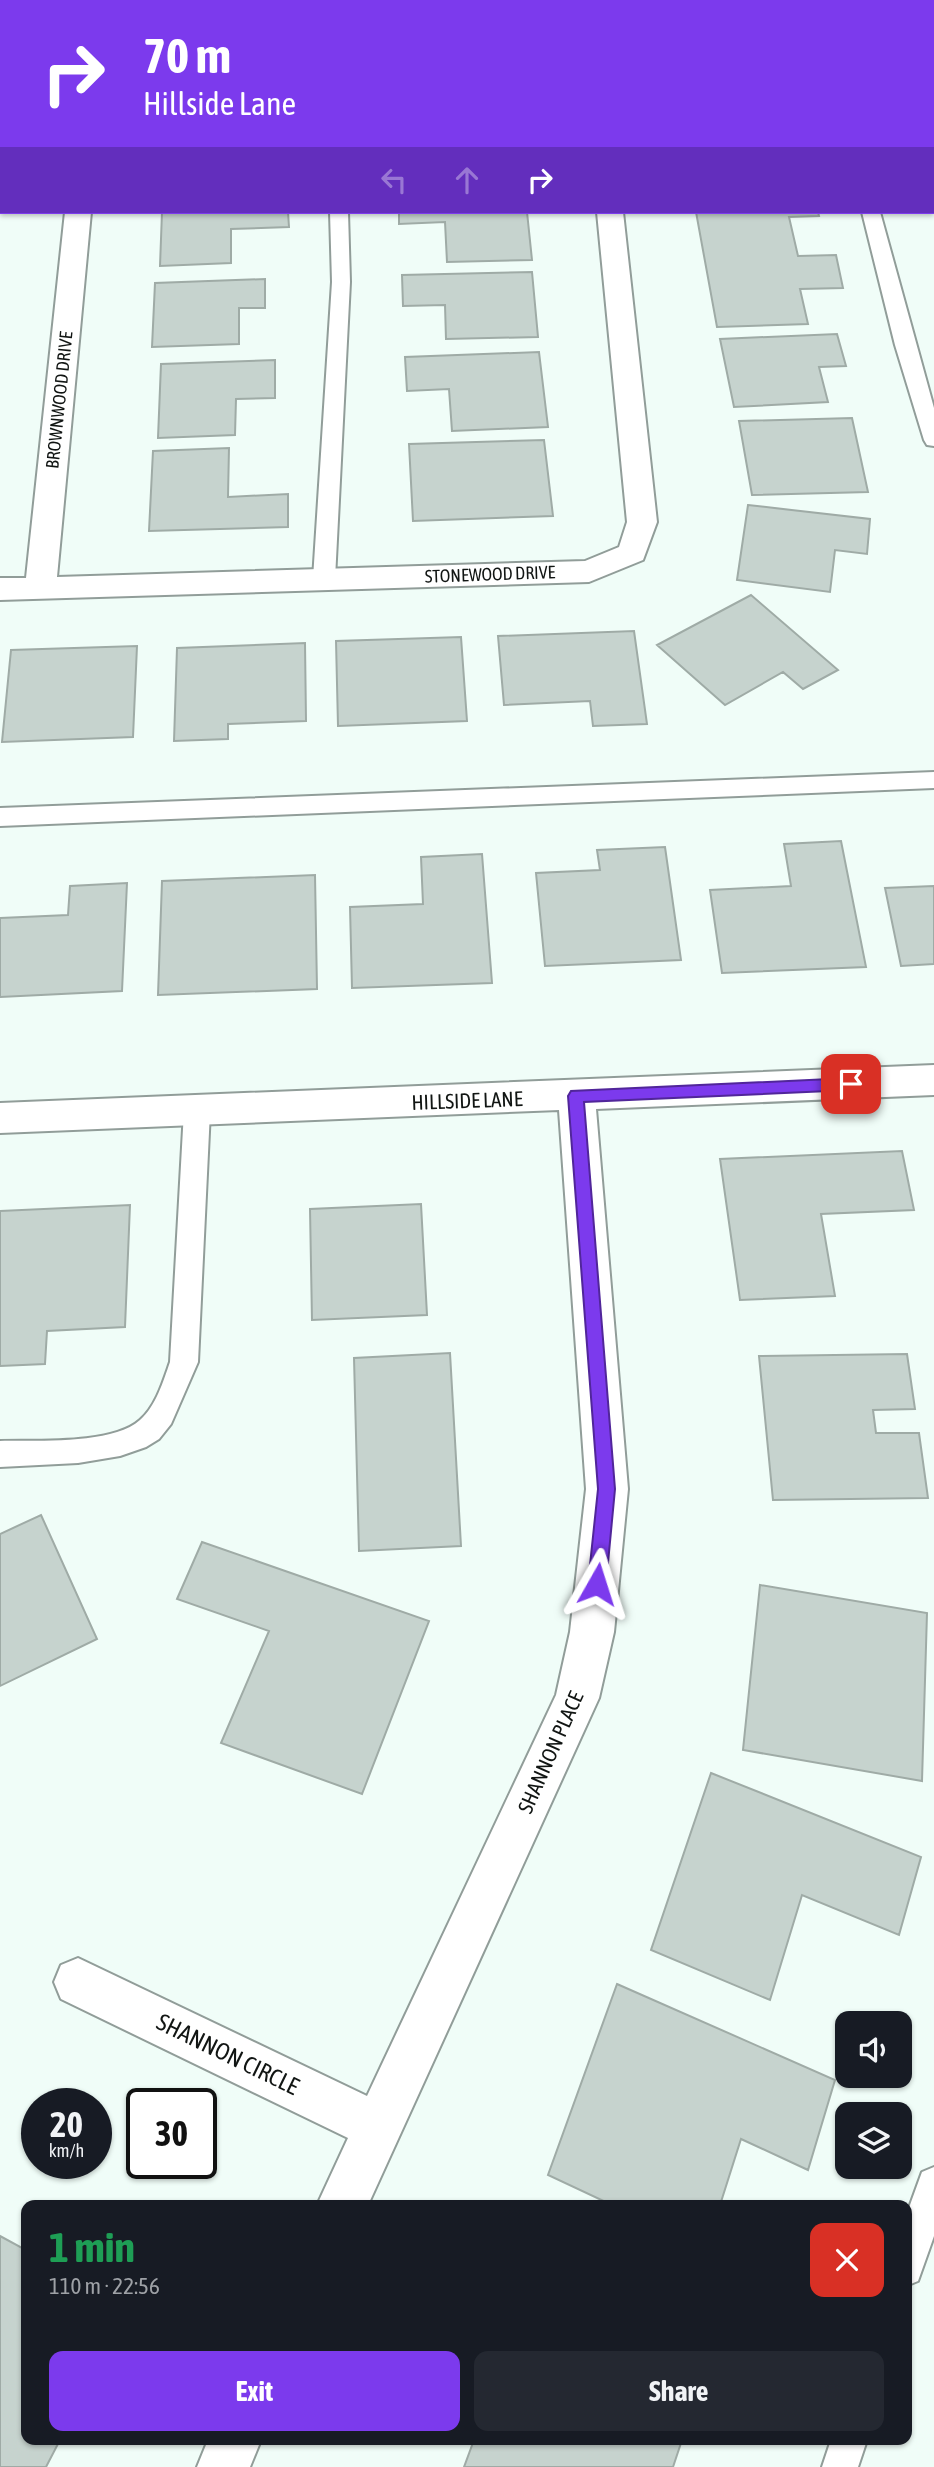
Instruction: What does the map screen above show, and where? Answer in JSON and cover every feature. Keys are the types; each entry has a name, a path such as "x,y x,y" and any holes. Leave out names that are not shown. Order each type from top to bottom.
{"street":[{"name":"BROWNWOOD DRIVE","path":"40,587 78,214"},
{"name":"STONEWOOD DRIVE","path":"0,589 589,571 632,553 642,522 610,214"},
{"name":"HILLSIDE LANE","path":"0,1118 934,1080"},
{"name":"SHANNON PLACE","path":"344,2200 578,1698 592,1632 607,1489 576,1096"},
{"name":"SHANNON CIRCLE","path":"78,1982 378,2127"},
{"path":"223,2467 233,2445"}],"lane":[{"path":"324,579 341,282 339,214"},
{"path":"872,214 905,345 934,440"},
{"path":"0,817 934,780"},
{"path":"0,1454 108,1448 149,1430 169,1401 184,1362 197,1111"},
{"path":"912,2251 934,2184"},
{"path":"840,2467 847,2445"}],"building":[{"path":"162,214 288,214 289,227 231,229 231,263 160,266"},
{"path":"399,214 527,214 532,260 447,262 445,222 399,224"},
{"path":"696,214 818,214 789,217 798,256 836,255 843,288 800,289 808,324 717,327"},
{"path":"532,272 538,337 446,339 445,305 403,306 402,275"},
{"path":"265,279 265,308 239,308 239,344 152,347 155,283"},
{"path":"837,334 846,366 819,367 828,402 734,407 720,339"},
{"path":"539,352 548,427 452,431 449,389 407,391 405,357"},
{"path":"275,360 275,398 236,399 235,435 158,438 161,364"},
{"path":"852,418 868,492 752,495 739,421"},
{"path":"544,440 553,516 413,521 409,444"},
{"path":"229,448 228,497 288,494 288,527 149,531 153,451"},
{"path":"748,505 870,519 867,554 835,550 830,592 737,580"},
{"path":"751,595 838,670 803,689 783,672 725,705 657,645"},
{"path":"634,631 647,724 593,726 590,701 504,705 498,636"},
{"path":"461,637 467,721 338,726 336,641"},
{"path":"305,643 306,721 228,724 228,739 174,741 177,648"},
{"path":"137,646 133,737 2,742 11,650"},
{"path":"841,841 866,967 722,973 710,890 791,886 784,844"},
{"path":"665,847 681,960 545,966 536,873 600,870 597,850"},
{"path":"482,854 492,983 352,988 350,907 423,904 421,857"},
{"path":"315,875 317,989 158,995 162,881"},
{"path":"127,883 122,991 0,997 0,918 68,915 70,886"},
{"path":"934,886 934,964 901,966 885,888"},
{"path":"902,1151 914,1210 821,1214 835,1296 740,1300 720,1159"},
{"path":"421,1204 427,1315 312,1320 310,1209"},
{"path":"130,1205 125,1327 47,1331 45,1364 0,1366 0,1211"},
{"path":"450,1353 461,1546 359,1551 354,1358"},
{"path":"907,1354 915,1409 873,1410 876,1433 919,1433 928,1498 773,1500 759,1356"},
{"path":"41,1515 97,1639 0,1686 0,1534"},
{"path":"202,1542 429,1621 362,1794 221,1743 269,1631 177,1599"},
{"path":"760,1585 927,1613 922,1781 743,1750"},
{"path":"711,1773 921,1857 899,1935 802,1895 770,2000 651,1950"},
{"path":"617,1984 835,2080 808,2170 741,2139 722,2200 601,2200 548,2175"},
{"path":"0,2236 21,2247 21,2445 57,2445 46,2467 0,2467"},
{"path":"472,2445 680,2445 673,2467 464,2467"}],"route":[{"path":"597,1584 607,1489 576,1096 851,1084"}]}
